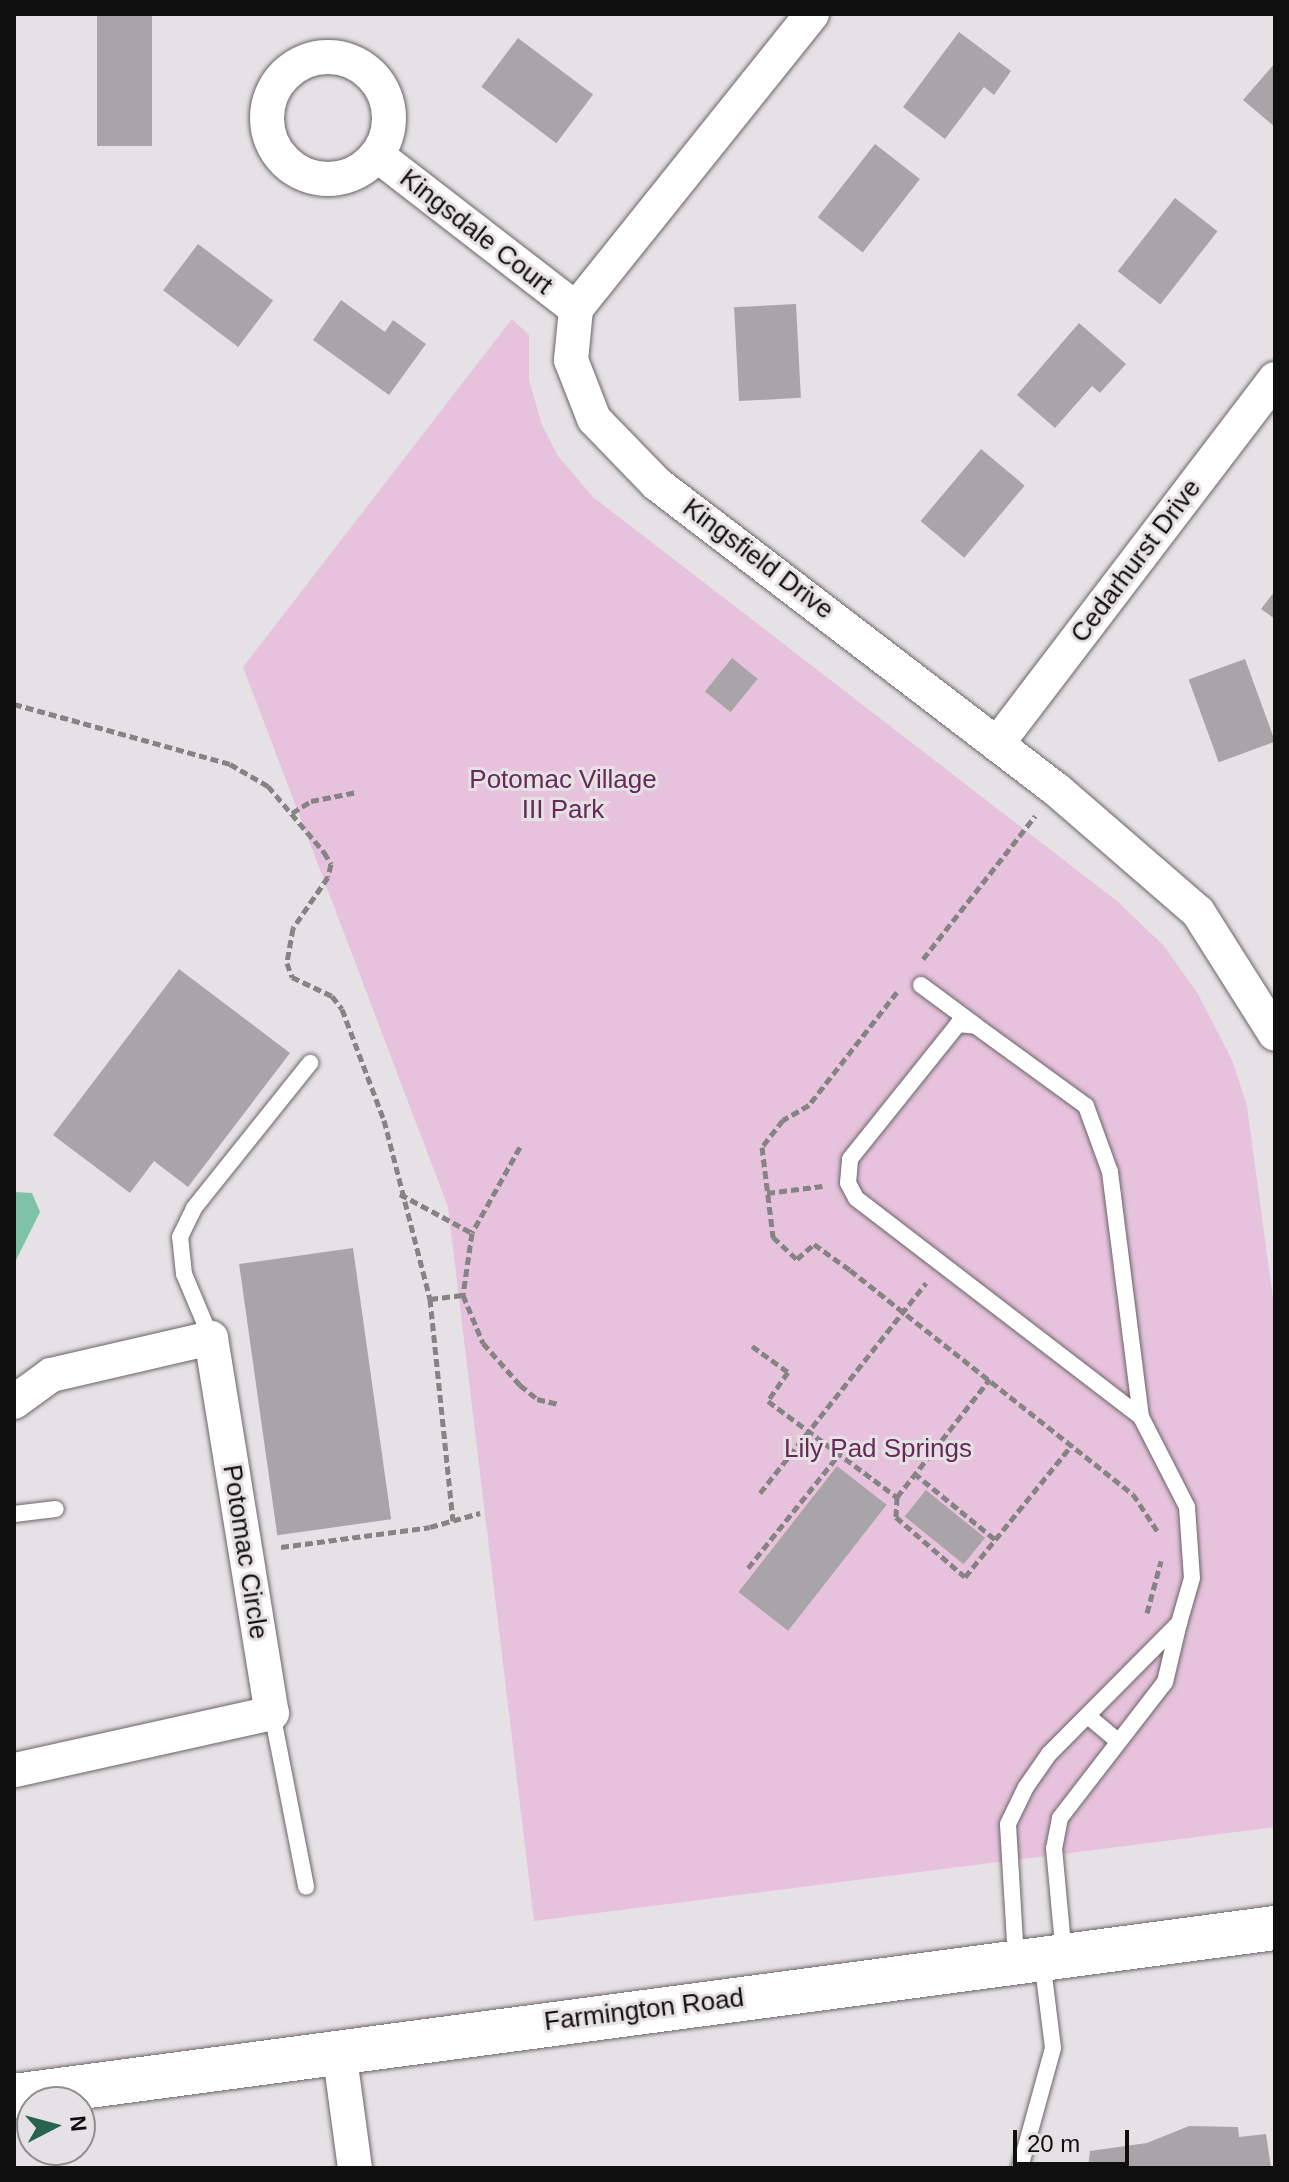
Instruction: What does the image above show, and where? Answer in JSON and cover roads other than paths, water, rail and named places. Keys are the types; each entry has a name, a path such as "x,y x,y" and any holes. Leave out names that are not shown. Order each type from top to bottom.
{"street":[{"path":"576,309 812,14"},
{"name":"Kingsdale Court","path":"377,155 576,309"},
{"name":"Kingsfield Drive","path":"576,309 571,360 594,419 657,484 997,744 1198,912 1275,1034"},
{"name":"Cedarhurst Drive","path":"997,744 1275,379"},
{"path":"14,1402 51,1375 211,1338"},
{"name":"Potomac Circle","path":"211,1338 272,1713"},
{"path":"14,1770 272,1713"},
{"name":"Farmington Road","path":"14,2096 339,2050 1275,1928"},
{"path":"339,2050 355,2168"}],"lane":[{"path":"921,985 1086,1106 1110,1172 1141,1417 1187,1507 1192,1578 1165,1682 1117,1740 1060,1818 1041,1960"},
{"path":"976,1026 949,1030 850,1159 848,1183 856,1198 1141,1417"},
{"path":"211,1338 184,1274 180,1237 194,1208 310,1063"},
{"path":"14,1514 56,1509"},
{"path":"1020,2168 1053,2048 1041,1960 1008,1824 1049,1754 1179,1623"},
{"path":"272,1713 306,1887"},
{"path":"1088,1716 1117,1740"}],"park label":[{"name":"Potomac Village III Park","path":"563,795"},
{"name":"Lily Pad Springs","path":"878,1449"}]}
